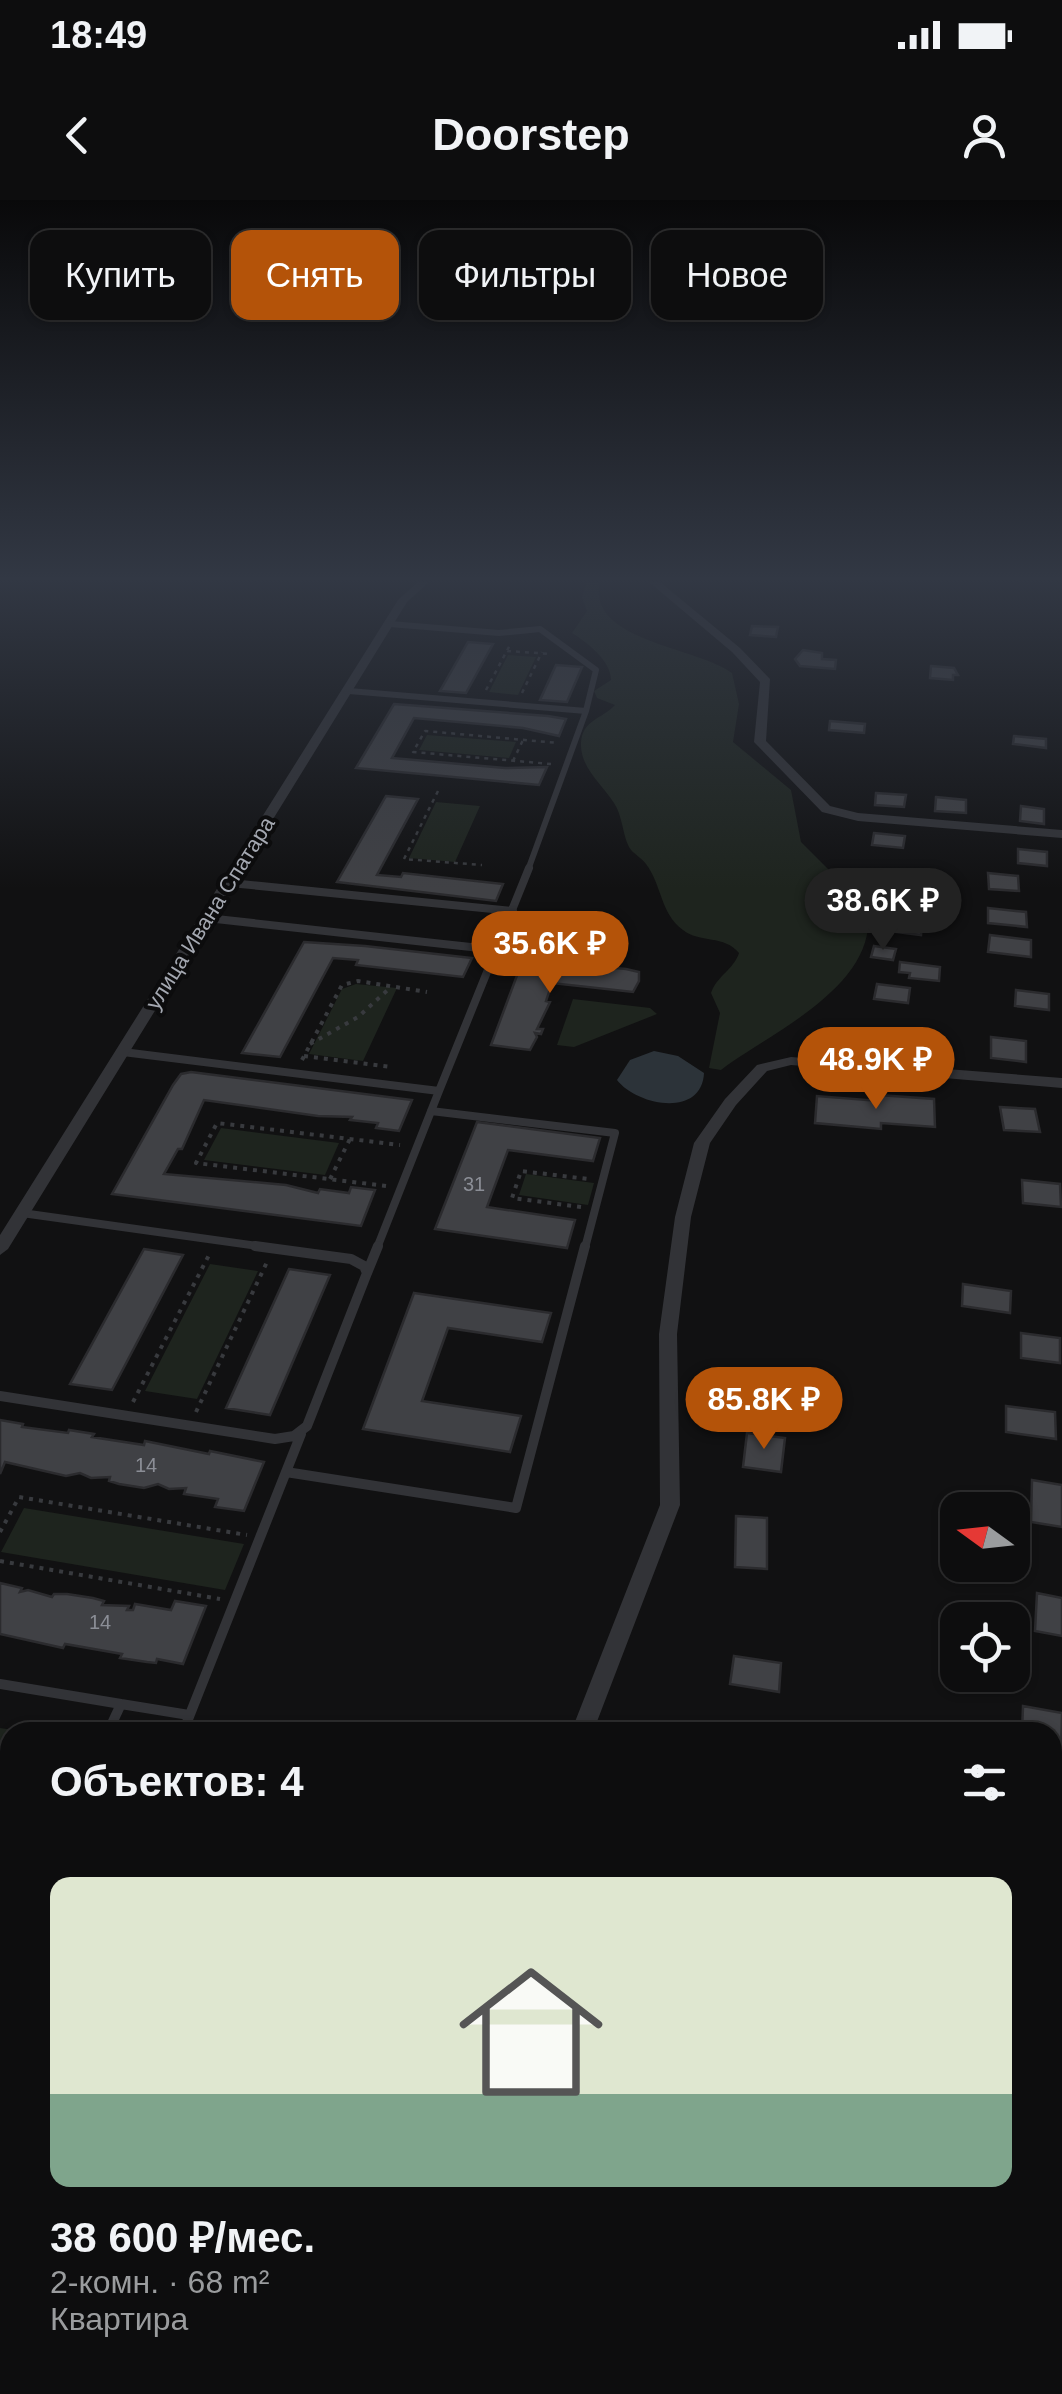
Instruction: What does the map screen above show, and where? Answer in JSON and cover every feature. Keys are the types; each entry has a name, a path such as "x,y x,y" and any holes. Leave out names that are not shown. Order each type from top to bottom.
{"street":[{"name":"улица Ивана Спатара","path":"0,1249 353,684"},
{"path":"766,684 760,742 826,809 858,817 1062,834"},
{"path":"586,1722 670,1505 668,1334 683,1217 702,1143 730,1102 762,1068 791,1061 1062,1082"}],"lane":[{"path":"186,1722 514,911 592,684"},
{"path":"348,692 586,711"},
{"path":"230,883 514,911"},
{"path":"207,918 498,950"},
{"path":"123,1052 439,1091"},
{"path":"286,1472 516,1508 615,1133 431,1111"},
{"path":"22,1213 351,1259 364,1266 367,1273"},
{"path":"0,1396 276,1438 302,1431"},
{"path":"0,1684 189,1716"},
{"path":"113,1722 121,1704"}],"path":[{"path":"479,703 489,684"},
{"path":"516,706 527,684"},
{"path":"566,766 413,752 425,731 574,744"},
{"path":"513,761 523,740"},
{"path":"438,791 404,859 482,865"},
{"path":"295,1073 342,985 358,981 427,992"},
{"path":"310,1044 358,1016 392,985"},
{"path":"304,1056 391,1067"},
{"path":"401,1188 196,1162 217,1124 417,1146"},
{"path":"330,1179 350,1139"},
{"path":"595,1209 512,1198 521,1171 602,1181"},
{"path":"126,1416 216,1240"},
{"path":"190,1426 274,1248"},
{"path":"0,1532 19,1497 260,1537"},
{"path":"0,1561 234,1601"}],"shaded area":[{"path":"493,684 523,684 518,695 489,692"},
{"path":"604,684 735,684 739,704 733,742 791,790 801,842 828,869 835,882 867,908 867,936 857,960 840,983 818,1004 721,1070 709,1068 720,1013 711,993 739,953 727,944 689,934 675,923 651,872 629,847 617,808 588,768 582,752 585,729 615,705 597,698 594,691"},
{"path":"427,735 516,742 509,758 419,750"},
{"path":"436,802 480,806 455,862 409,858"},
{"path":"356,984 397,988 363,1061 309,1054 342,989"},
{"path":"573,999 650,1008 657,1014 574,1047 557,1045"},
{"path":"654,1051 678,1056 704,1073 701,1087 692,1097 681,1102 653,1101 626,1089 617,1080 630,1060"},
{"path":"221,1128 339,1143 325,1175 204,1160"},
{"path":"526,1174 594,1183 588,1205 519,1195"},
{"path":"210,1264 258,1271 197,1399 145,1391"},
{"path":"24,1508 244,1544 225,1590 1,1552"}],"building":[{"path":"444,684 471,684 466,693 440,691"},
{"path":"547,684 575,684 567,702 540,700"},
{"path":"394,704 566,719 559,736 523,728 414,718 392,758 505,768 547,767 539,785 356,768"},
{"path":"830,721 865,724 864,733 829,730"},
{"path":"1014,736 1046,739 1046,748 1013,744"},
{"path":"876,793 906,795 904,807 875,805"},
{"path":"386,796 418,799 377,875 401,877 403,873 503,884 496,901 337,882"},
{"path":"936,797 966,800 966,813 935,811"},
{"path":"1021,806 1044,809 1044,824 1020,821"},
{"path":"874,833 905,836 903,848 872,845"},
{"path":"1018,849 1047,852 1047,866 1018,863"},
{"path":"988,873 1018,876 1019,891 989,889"},
{"path":"988,908 1026,912 1027,927 988,923"},
{"path":"897,921 922,923 921,935 896,932"},
{"path":"990,935 1031,940 1031,957 988,952"},
{"path":"304,942 472,958 463,977 356,965 358,960 333,958 280,1057 242,1053"},
{"path":"874,946 896,949 893,960 871,957"},
{"path":"522,962 626,969 639,972 639,981 633,992 552,983 546,1001 550,1002 537,1029 543,1029 541,1034 535,1033 537,1037 530,1050 491,1045"},
{"path":"900,962 940,967 939,981 909,978 910,973 899,972"},
{"path":"877,984 910,988 908,1003 874,999"},
{"path":"1016,990 1049,994 1049,1010 1015,1006"},
{"path":"873,1034 909,1038 908,1056 872,1053"},
{"path":"991,1037 1026,1041 1026,1062 991,1058"},
{"path":"191,1072 412,1100 399,1131 376,1128 378,1123 350,1120 352,1117 204,1100 182,1149 178,1149 164,1174 286,1185 318,1193 320,1189 349,1193 351,1187 375,1190 361,1226 112,1194 173,1085 181,1074"},
{"path":"879,1095 934,1099 935,1127 881,1123 881,1129 815,1123 817,1096 879,1101"},
{"path":"1000,1107 1035,1109 1040,1132 1004,1130"},
{"path":"477,1122 600,1138 593,1161 508,1150 487,1207 575,1220 567,1248 435,1229"},
{"path":"1022,1180 1060,1184 1061,1207 1023,1203"},
{"path":"144,1249 183,1255 112,1390 70,1384"},
{"path":"289,1269 330,1275 270,1415 226,1408"},
{"path":"963,1284 1011,1291 1010,1313 962,1306"},
{"path":"414,1293 551,1313 542,1342 448,1328 422,1401 521,1416 510,1452 363,1429"},
{"path":"1021,1333 1060,1338 1060,1363 1021,1358"},
{"path":"750,1373 794,1376 793,1402 750,1398"},
{"path":"1006,1406 1055,1412 1056,1439 1006,1432"},
{"path":"0,1420 23,1424 22,1427 68,1433 69,1430 94,1434 92,1437 144,1445 145,1441 264,1462 244,1511 215,1507 218,1499 184,1494 186,1488 169,1489 158,1484 144,1488 109,1481 110,1477 91,1478 80,1473 66,1476 5,1462 0,1474"},
{"path":"747,1433 785,1438 781,1472 743,1467"},
{"path":"1032,1480 1062,1485 1062,1527 1031,1522"},
{"path":"736,1516 767,1518 767,1569 735,1567"},
{"path":"0,1583 22,1588 20,1592 93,1598 104,1601 102,1605 129,1606 127,1610 133,1610 135,1604 171,1610 175,1601 206,1606 183,1664 157,1659 156,1663 147,1662 120,1658 122,1654 65,1644 63,1648 0,1634"},
{"path":"1037,1593 1062,1598 1062,1636 1035,1631"},
{"path":"734,1656 781,1663 779,1692 730,1684"},
{"path":"1023,1706 1062,1713 1062,1722 1022,1722"}]}
